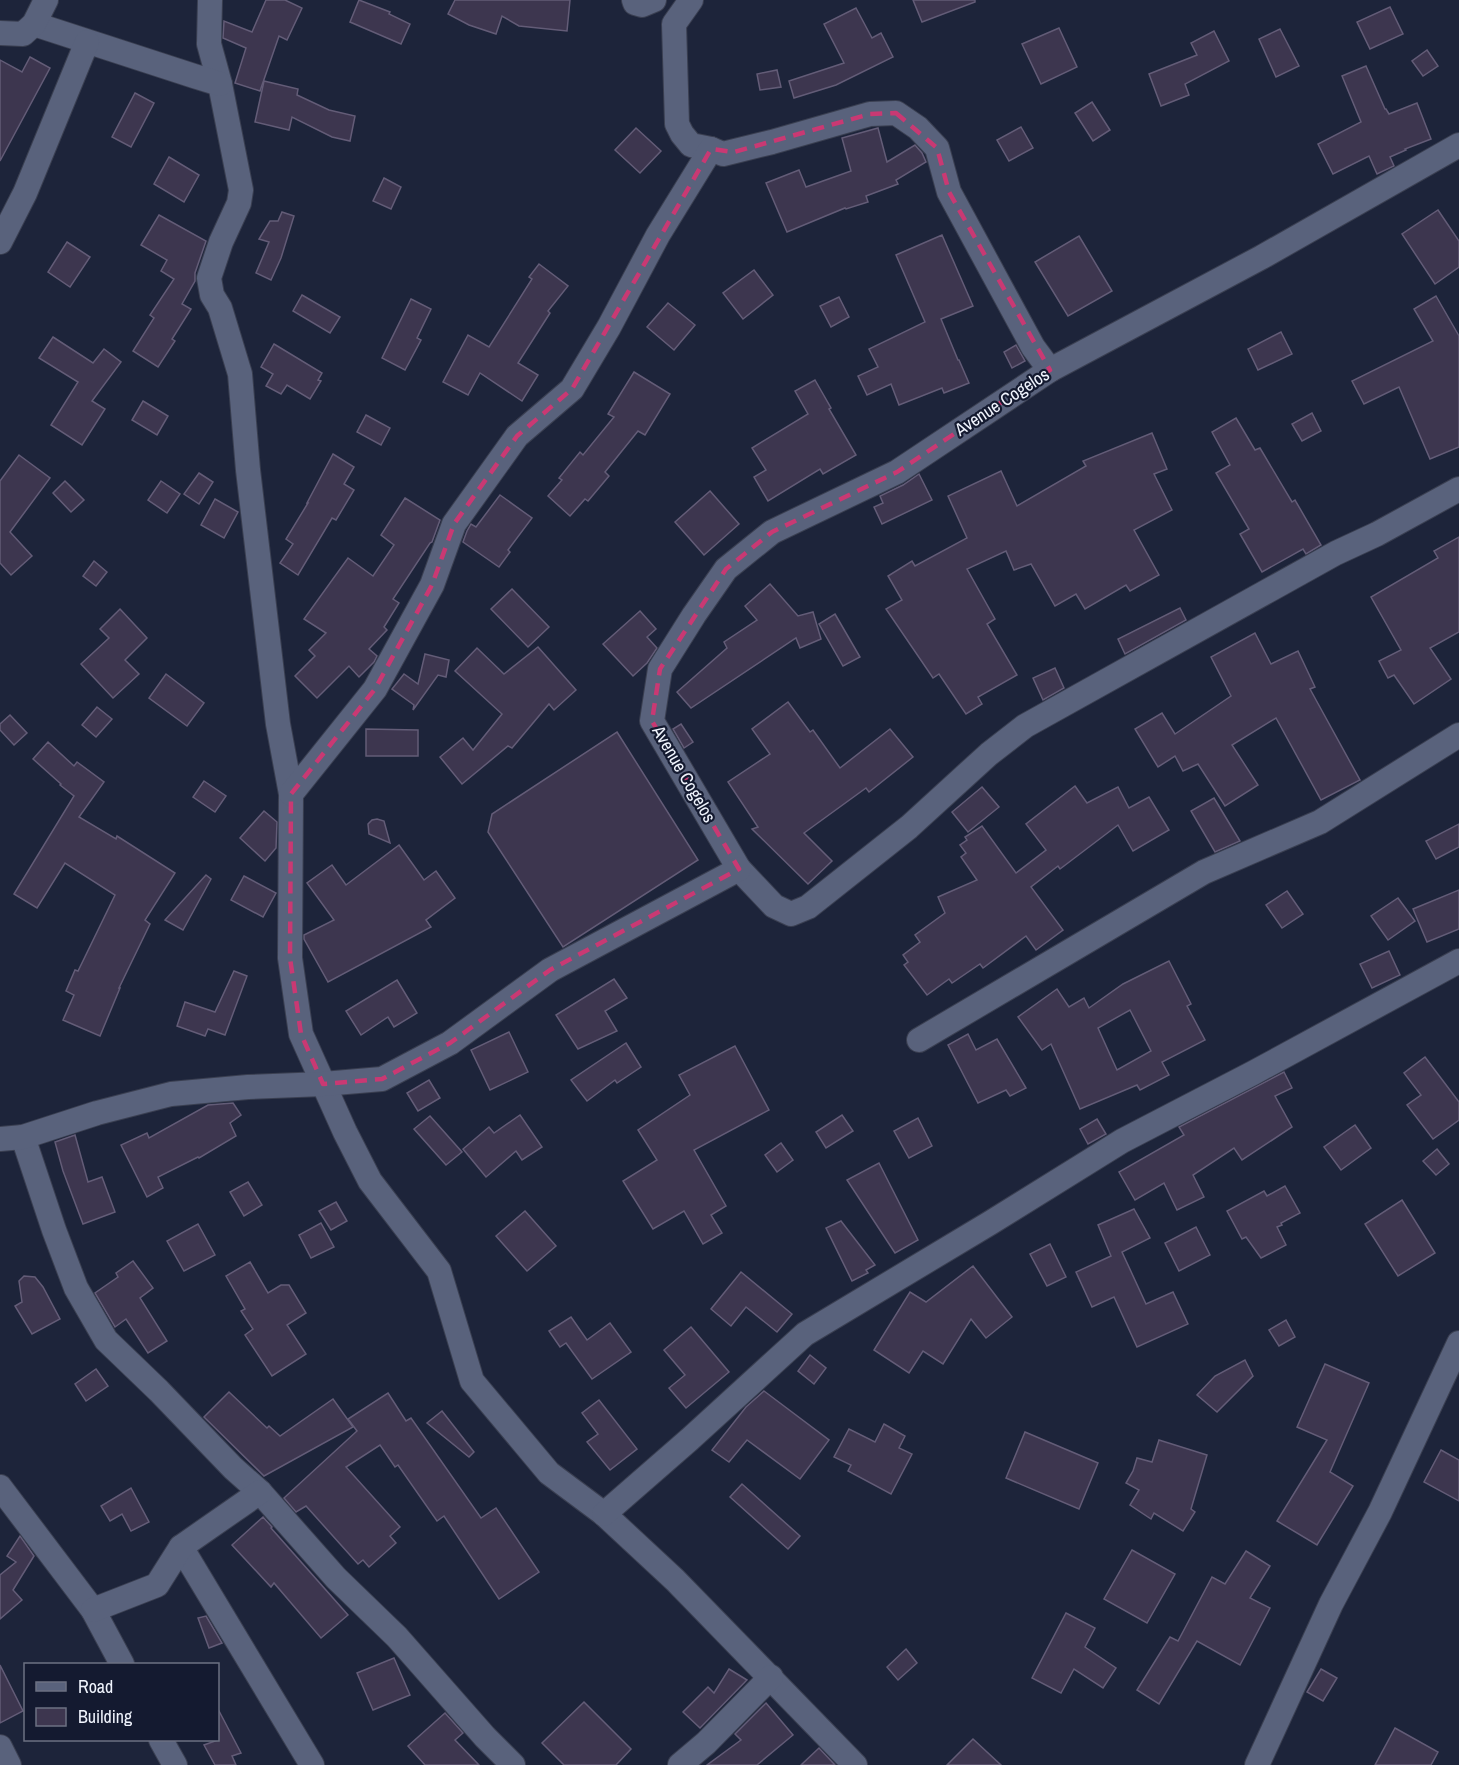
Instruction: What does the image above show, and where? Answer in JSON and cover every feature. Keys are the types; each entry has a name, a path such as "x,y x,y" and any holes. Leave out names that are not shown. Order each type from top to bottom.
{"street":[{"path":"0,33 23,34 34,24 46,0"},
{"path":"210,0 209,44 220,84 241,190 239,203 221,242 209,278 212,295 220,308 240,374 251,494 278,724 291,795 291,957 301,1034 345,1132 370,1181 439,1271 472,1381 549,1473 604,1514 675,1580 855,1765"},
{"path":"691,0 674,24 678,124 682,134 691,145 723,154 870,114 896,113 918,128 937,148 949,192 1033,347 1050,370"},
{"path":"34,24 220,84"},
{"path":"0,242 25,193 87,42"},
{"name":"Avenue Cogelos","path":"1459,145 1262,257 1050,370 897,472 772,532 726,569 660,669 652,721 739,869 774,906 791,914 808,906 909,827 989,754 1025,726 1336,553 1377,534 1459,489"},
{"path":"291,795 375,689 432,585 454,524 516,436 572,389 609,327 658,235 711,149"},
{"path":"919,1040 1204,872 1320,822 1459,735"},
{"path":"513,1765 485,1737 397,1637 336,1578 260,1492 233,1468 106,1340 76,1288 54,1230 12,1138 171,1094 382,1079 450,1043 550,970 739,869"},
{"path":"604,1514 805,1334 1122,1141 1459,962"},
{"path":"1257,1765 1326,1614 1380,1512 1459,1343"},
{"path":"0,1487 93,1610 121,1663"},
{"path":"93,1610 157,1584 182,1547 260,1492"},
{"path":"182,1547 312,1765"},
{"path":"680,1765 706,1743 771,1677"},
{"path":"162,1741 175,1765"},
{"path":"0,1747 9,1765"}],"highlighted area":[{"path":"896,113 937,148 949,192 1050,370 897,472 772,532 726,569 660,669 652,721 739,869 550,970 450,1043 382,1079 323,1084 301,1034 290,958 291,794 375,689 432,585 454,524 517,436 572,389 711,149 734,152 870,114"}],"building":[{"path":"266,0 285,0 302,8 287,40 279,36 260,91 235,83 246,48 223,38 224,21 252,32"},
{"path":"359,0 390,12 389,14 410,24 401,44 350,22"},
{"path":"455,0 570,0 567,31 519,26 502,16 496,34 469,25 448,14"},
{"path":"913,0 975,0 975,2 922,22"},
{"path":"1390,7 1403,34 1370,49 1357,22"},
{"path":"856,8 872,38 881,33 893,57 836,85 794,98 789,81 844,63 824,24"},
{"path":"1059,28 1077,67 1041,84 1022,44"},
{"path":"1280,29 1299,66 1276,77 1259,39"},
{"path":"1214,31 1229,61 1185,84 1189,95 1161,106 1149,74 1197,55 1191,43"},
{"path":"1427,50 1438,66 1423,76 1412,61"},
{"path":"30,57 50,68 0,161 0,60 22,72"},
{"path":"1366,66 1389,114 1417,103 1431,139 1390,157 1394,166 1377,174 1369,156 1333,174 1318,144 1361,122 1342,76"},
{"path":"777,70 781,87 760,90 757,74"},
{"path":"264,81 298,89 297,95 329,110 355,116 350,141 332,137 292,117 289,130 255,122"},
{"path":"135,93 154,103 131,147 112,137"},
{"path":"1092,102 1110,130 1093,141 1075,113"},
{"path":"1021,127 1033,148 1009,161 997,140"},
{"path":"636,128 661,151 640,173 615,150"},
{"path":"878,128 887,162 915,145 926,162 896,180 898,184 866,196 868,202 845,208 787,232 766,183 799,170 806,187 851,171 842,138"},
{"path":"169,157 199,175 184,202 154,184"},
{"path":"384,178 401,187 391,209 373,201"},
{"path":"1438,210 1459,241 1459,267 1435,284 1402,234"},
{"path":"282,212 294,216 281,258 271,280 256,273 269,242 259,239 270,221 278,221"},
{"path":"159,215 206,241 195,273 195,281 182,304 191,309 172,339 175,341 158,367 133,351 154,318 150,315 174,279 161,271 167,260 141,245"},
{"path":"942,235 973,306 941,319 969,383 944,393 942,388 899,405 891,384 867,395 858,376 878,367 869,349 925,322 896,255"},
{"path":"1079,236 1112,291 1068,316 1035,262"},
{"path":"67,242 90,257 70,287 48,272"},
{"path":"539,264 568,286 548,311 550,313 518,363 538,375 522,401 480,373 468,395 443,382 468,335 489,347 532,279 529,277"},
{"path":"754,270 773,295 743,319 723,293"},
{"path":"302,295 340,317 330,333 293,311"},
{"path":"1436,296 1459,336 1459,447 1430,459 1399,387 1364,404 1352,381 1433,341 1414,309"},
{"path":"839,297 849,317 831,327 820,306"},
{"path":"411,299 431,309 417,338 421,340 405,370 382,358"},
{"path":"668,303 695,325 674,350 647,327"},
{"path":"1281,332 1292,354 1258,370 1248,349"},
{"path":"53,337 93,363 104,349 121,362 92,401 105,409 82,445 51,425 78,382 39,358"},
{"path":"274,344 322,373 318,380 321,381 310,399 287,385 281,394 266,386 273,374 261,367"},
{"path":"1016,345 1025,361 1012,368 1004,352"},
{"path":"634,372 670,394 645,435 638,431 605,472 609,476 588,501 585,499 570,516 548,496 562,480 559,478 580,452 583,455 614,417 608,414"},
{"path":"815,380 856,455 823,474 820,469 768,501 754,477 766,470 752,448 808,414 795,391"},
{"path":"143,401 168,416 157,435 132,420"},
{"path":"1312,413 1321,431 1302,441 1292,424"},
{"path":"366,415 390,428 381,445 357,432"},
{"path":"1236,418 1255,450 1260,448 1292,502 1295,500 1321,545 1306,554 1303,549 1262,572 1240,534 1249,529 1216,473 1230,465 1212,432"},
{"path":"1152,433 1167,469 1154,474 1172,510 1134,530 1159,575 1130,591 1126,585 1085,609 1076,594 1055,606 1031,564 1014,570 1006,551 967,569 995,619 987,624 1017,675 978,697 982,704 966,714 939,674 933,678 886,609 902,600 888,576 912,561 915,566 967,538 948,496 1001,471 1017,506 1086,466 1083,461"},
{"path":"333,454 354,467 344,484 354,490 336,520 332,518 298,575 280,563 293,544 286,539 308,503"},
{"path":"19,455 50,478 10,532 32,556 11,575 0,563 0,481"},
{"path":"199,473 213,482 199,504 184,494"},
{"path":"919,474 932,500 882,524 874,507 883,503 880,496"},
{"path":"65,481 84,500 71,512 53,493"},
{"path":"161,481 180,494 167,513 148,500"},
{"path":"710,491 739,524 704,555 675,522"},
{"path":"500,495 532,518 508,550 510,552 499,567 463,542 471,524 476,527"},
{"path":"405,498 440,520 432,542 393,599 399,603 384,627 387,630 369,649 377,656 374,662 359,677 349,666 317,698 295,676 315,656 309,650 326,633 304,619 348,558 373,576 394,545 381,535"},
{"path":"215,499 238,512 224,538 201,525"},
{"path":"1459,537 1459,632 1430,648 1451,679 1414,704 1394,675 1388,678 1379,661 1401,650 1371,597 1438,558 1434,551"},
{"path":"94,561 107,572 96,586 83,576"},
{"path":"770,584 798,616 813,612 821,639 800,648 796,638 691,708 677,692 727,648 724,642 757,620 745,606"},
{"path":"512,589 549,627 528,647 491,609"},
{"path":"1180,608 1186,620 1125,654 1118,639"},
{"path":"120,609 147,638 125,660 139,674 113,698 81,664 109,638 100,629"},
{"path":"640,611 656,629 647,637 657,648 647,663 633,676 603,644"},
{"path":"835,614 860,657 843,666 819,624"},
{"path":"1255,633 1271,664 1298,651 1315,687 1310,689 1360,780 1321,800 1276,718 1232,745 1258,785 1225,806 1198,764 1183,771 1175,756 1158,767 1135,729 1162,713 1175,734 1231,696 1211,657"},
{"path":"538,647 576,690 554,710 549,704 512,748 508,746 462,784 440,757 463,738 473,750 502,714 455,671 477,648 504,674"},
{"path":"425,654 449,660 446,677 438,675 413,710 414,705 392,689 404,674 418,684"},
{"path":"1055,668 1064,688 1043,700 1033,678"},
{"path":"166,674 204,703 187,726 149,698"},
{"path":"788,702 810,732 813,730 840,768 890,729 913,757 869,792 866,788 804,833 832,861 808,884 752,829 758,827 728,782 770,754 752,729"},
{"path":"97,707 112,719 96,737 82,725"},
{"path":"10,715 27,733 14,745 0,730 0,724"},
{"path":"681,724 693,742 684,748 673,729"},
{"path":"366,729 418,730 418,756 366,756"},
{"path":"617,732 698,860 563,947 488,832 492,814"},
{"path":"48,742 74,766 77,762 104,782 79,817 116,839 117,836 175,873 145,920 150,924 119,988 100,1036 63,1020 74,995 66,991 115,895 65,863 37,908 14,894 74,796 33,759"},
{"path":"204,781 226,796 215,812 193,797"},
{"path":"1075,786 1087,803 1118,787 1129,808 1149,797 1169,830 1133,851 1118,825 1060,869 1058,866 1031,887 1063,930 1036,950 1026,936 983,968 980,964 952,983 949,979 927,995 904,965 908,962 903,955 920,942 915,935 945,913 938,897 977,880 961,857 966,853 960,845 967,840 965,837 982,826 1016,873 1046,850 1026,824"},
{"path":"982,787 999,807 968,832 952,812"},
{"path":"1214,798 1240,841 1215,852 1191,811"},
{"path":"264,811 277,822 276,848 265,861 240,838"},
{"path":"377,819 384,821 390,843 369,834 368,824"},
{"path":"1459,824 1459,847 1436,859 1426,841"},
{"path":"399,845 424,880 436,871 455,898 426,920 431,927 328,982 304,939 304,935 334,920 307,883 332,865 346,885"},
{"path":"206,875 211,879 183,930 165,920"},
{"path":"244,876 276,893 263,917 231,900"},
{"path":"1459,890 1459,929 1427,942 1413,909"},
{"path":"1287,891 1303,914 1282,928 1266,905"},
{"path":"1398,898 1415,921 1388,940 1371,916"},
{"path":"1389,951 1400,975 1372,988 1360,964"},
{"path":"1169,961 1191,1004 1187,1006 1205,1040 1162,1062 1169,1075 1140,1090 1137,1085 1080,1109 1051,1044 1042,1050 1018,1017 1057,989 1069,1007 1084,998 1089,1008 1123,984","holes":["1130,1010 1151,1051 1117,1070 1098,1028"]},
{"path":"234,971 247,976 225,1035 208,1029 205,1036 177,1026 185,1002 215,1012"},
{"path":"614,979 627,998 605,1011 617,1031 578,1049 556,1015"},
{"path":"397,980 417,1013 394,1027 388,1017 361,1035 346,1011"},
{"path":"509,1032 528,1072 490,1090 471,1050"},
{"path":"968,1034 976,1050 997,1039 1026,1088 1010,1096 1006,1090 978,1103 948,1045"},
{"path":"626,1043 641,1067 617,1083 615,1080 587,1101 571,1080"},
{"path":"735,1046 769,1110 694,1150 726,1206 711,1215 722,1233 703,1244 684,1211 653,1229 623,1181 657,1160 638,1130 690,1095 679,1075"},
{"path":"1425,1057 1459,1102 1459,1120 1433,1139 1407,1105 1421,1095 1404,1073"},
{"path":"1284,1072 1292,1088 1275,1096 1292,1127 1242,1160 1234,1148 1193,1175 1204,1197 1177,1210 1164,1183 1135,1200 1119,1172 1184,1135 1179,1127"},
{"path":"429,1080 440,1098 418,1111 407,1093"},
{"path":"233,1103 241,1115 230,1123 236,1136 199,1158 158,1177 163,1188 147,1197 121,1145 147,1133 149,1138 208,1105"},
{"path":"520,1115 542,1147 522,1160 516,1151 486,1177 463,1149 489,1127 494,1133"},
{"path":"842,1115 853,1131 826,1148 816,1132"},
{"path":"430,1116 462,1152 446,1165 414,1129"},
{"path":"918,1118 932,1146 909,1158 894,1131"},
{"path":"1097,1119 1106,1134 1088,1144 1080,1129"},
{"path":"1355,1125 1371,1148 1341,1170 1324,1147"},
{"path":"75,1135 88,1182 102,1177 115,1212 83,1224 63,1171 55,1142"},
{"path":"781,1143 793,1160 777,1172 765,1155"},
{"path":"1437,1149 1449,1164 1436,1175 1423,1161"},
{"path":"879,1163 918,1240 895,1253 847,1180"},
{"path":"248,1182 262,1205 244,1216 230,1192"},
{"path":"1285,1186 1300,1213 1277,1227 1286,1245 1261,1258 1246,1237 1242,1239 1227,1211 1264,1191 1267,1196"},
{"path":"1402,1200 1435,1253 1398,1276 1365,1224"},
{"path":"336,1202 347,1221 331,1230 319,1211"},
{"path":"1134,1209 1150,1238 1122,1252 1146,1304 1173,1292 1188,1324 1137,1347 1114,1297 1092,1307 1076,1272 1111,1256 1098,1225"},
{"path":"525,1211 556,1246 527,1271 496,1236"},
{"path":"841,1221 875,1265 866,1270 868,1273 852,1281 826,1228"},
{"path":"321,1223 334,1247 311,1258 299,1235"},
{"path":"198,1224 215,1255 184,1271 167,1241"},
{"path":"1196,1227 1210,1255 1179,1271 1165,1243"},
{"path":"1050,1244 1066,1277 1047,1286 1030,1254"},
{"path":"133,1261 153,1288 140,1298 167,1341 148,1353 126,1319 115,1327 95,1293 118,1277 116,1273"},
{"path":"250,1262 268,1293 281,1285 289,1285 306,1313 287,1325 306,1354 272,1376 245,1335 253,1329 241,1311 245,1309 226,1276"},
{"path":"973,1266 1012,1317 986,1338 971,1319 943,1364 923,1351 909,1373 874,1350 910,1292 926,1302"},
{"path":"741,1272 792,1314 777,1332 746,1307 731,1326 711,1309"},
{"path":"24,1276 35,1277 60,1319 32,1334 15,1306 22,1302 19,1281"},
{"path":"571,1317 587,1340 610,1323 631,1352 592,1379 566,1343 560,1347 549,1331"},
{"path":"1286,1320 1295,1337 1279,1346 1269,1330"},
{"path":"691,1327 729,1372 686,1408 669,1388 685,1375 664,1350"},
{"path":"810,1355 826,1368 814,1384 798,1371"},
{"path":"1245,1360 1253,1376 1217,1412 1197,1395 1215,1376"},
{"path":"1325,1364 1369,1383 1330,1472 1353,1486 1317,1545 1277,1521 1327,1440 1297,1427"},
{"path":"96,1369 108,1386 86,1401 75,1384"},
{"path":"764,1391 829,1440 800,1479 747,1440 729,1462 712,1450 746,1407"},
{"path":"229,1392 267,1428 269,1426 280,1436 333,1399 353,1427 264,1476 204,1417"},
{"path":"388,1393 406,1421 411,1418 481,1518 496,1508 539,1572 499,1599 444,1516 437,1521 398,1465 395,1467 380,1445 346,1467 400,1527 390,1536 396,1543 369,1567 363,1560 358,1564 306,1506 296,1512 284,1498 357,1431 348,1419"},
{"path":"599,1400 637,1449 610,1470 587,1442 598,1434 582,1413"},
{"path":"442,1411 474,1452 469,1457 427,1423"},
{"path":"884,1424 905,1436 899,1448 912,1454 891,1494 848,1471 851,1465 834,1457 849,1429 875,1442"},
{"path":"1025,1432 1098,1463 1079,1509 1006,1478"},
{"path":"1159,1440 1207,1455 1191,1509 1195,1512 1183,1531 1154,1513 1151,1519 1130,1505 1139,1490 1126,1483 1137,1458 1152,1462"},
{"path":"1441,1450 1459,1460 1459,1501 1424,1482"},
{"path":"742,1484 800,1536 788,1549 730,1497"},
{"path":"131,1488 149,1522 131,1531 122,1514 110,1521 101,1506"},
{"path":"263,1517 348,1615 321,1638 274,1583 271,1587 232,1545"},
{"path":"20,1536 34,1556 13,1590 22,1600 0,1619 0,1575 16,1562 7,1556"},
{"path":"1132,1550 1175,1574 1147,1623 1104,1599"},
{"path":"1246,1551 1270,1566 1250,1598 1270,1608 1240,1665 1197,1641 1159,1704 1137,1690 1170,1637 1178,1641 1212,1577 1225,1584"},
{"path":"1066,1613 1095,1628 1085,1647 1116,1668 1103,1688 1074,1669 1061,1693 1032,1678"},
{"path":"206,1616 222,1643 209,1648 198,1618"},
{"path":"906,1649 917,1663 898,1680 887,1667"},
{"path":"394,1658 410,1695 373,1710 357,1673"},
{"path":"0,1665 23,1711 0,1723"},
{"path":"729,1669 747,1680 700,1728 683,1712 708,1687 714,1693"},
{"path":"1321,1669 1337,1678 1323,1701 1307,1692"},
{"path":"584,1702 631,1749 616,1765 564,1765 542,1743"},
{"path":"766,1703 793,1735 757,1765 707,1765 741,1740 735,1734"},
{"path":"219,1711 241,1753 232,1756 236,1765 215,1765 204,1745 219,1741"},
{"path":"445,1713 463,1733 455,1740 479,1765 425,1765 408,1746"},
{"path":"1395,1728 1438,1752 1431,1765 1375,1765"},
{"path":"973,1739 1001,1765 947,1765"},
{"path":"819,1748 835,1765 801,1765"}]}
